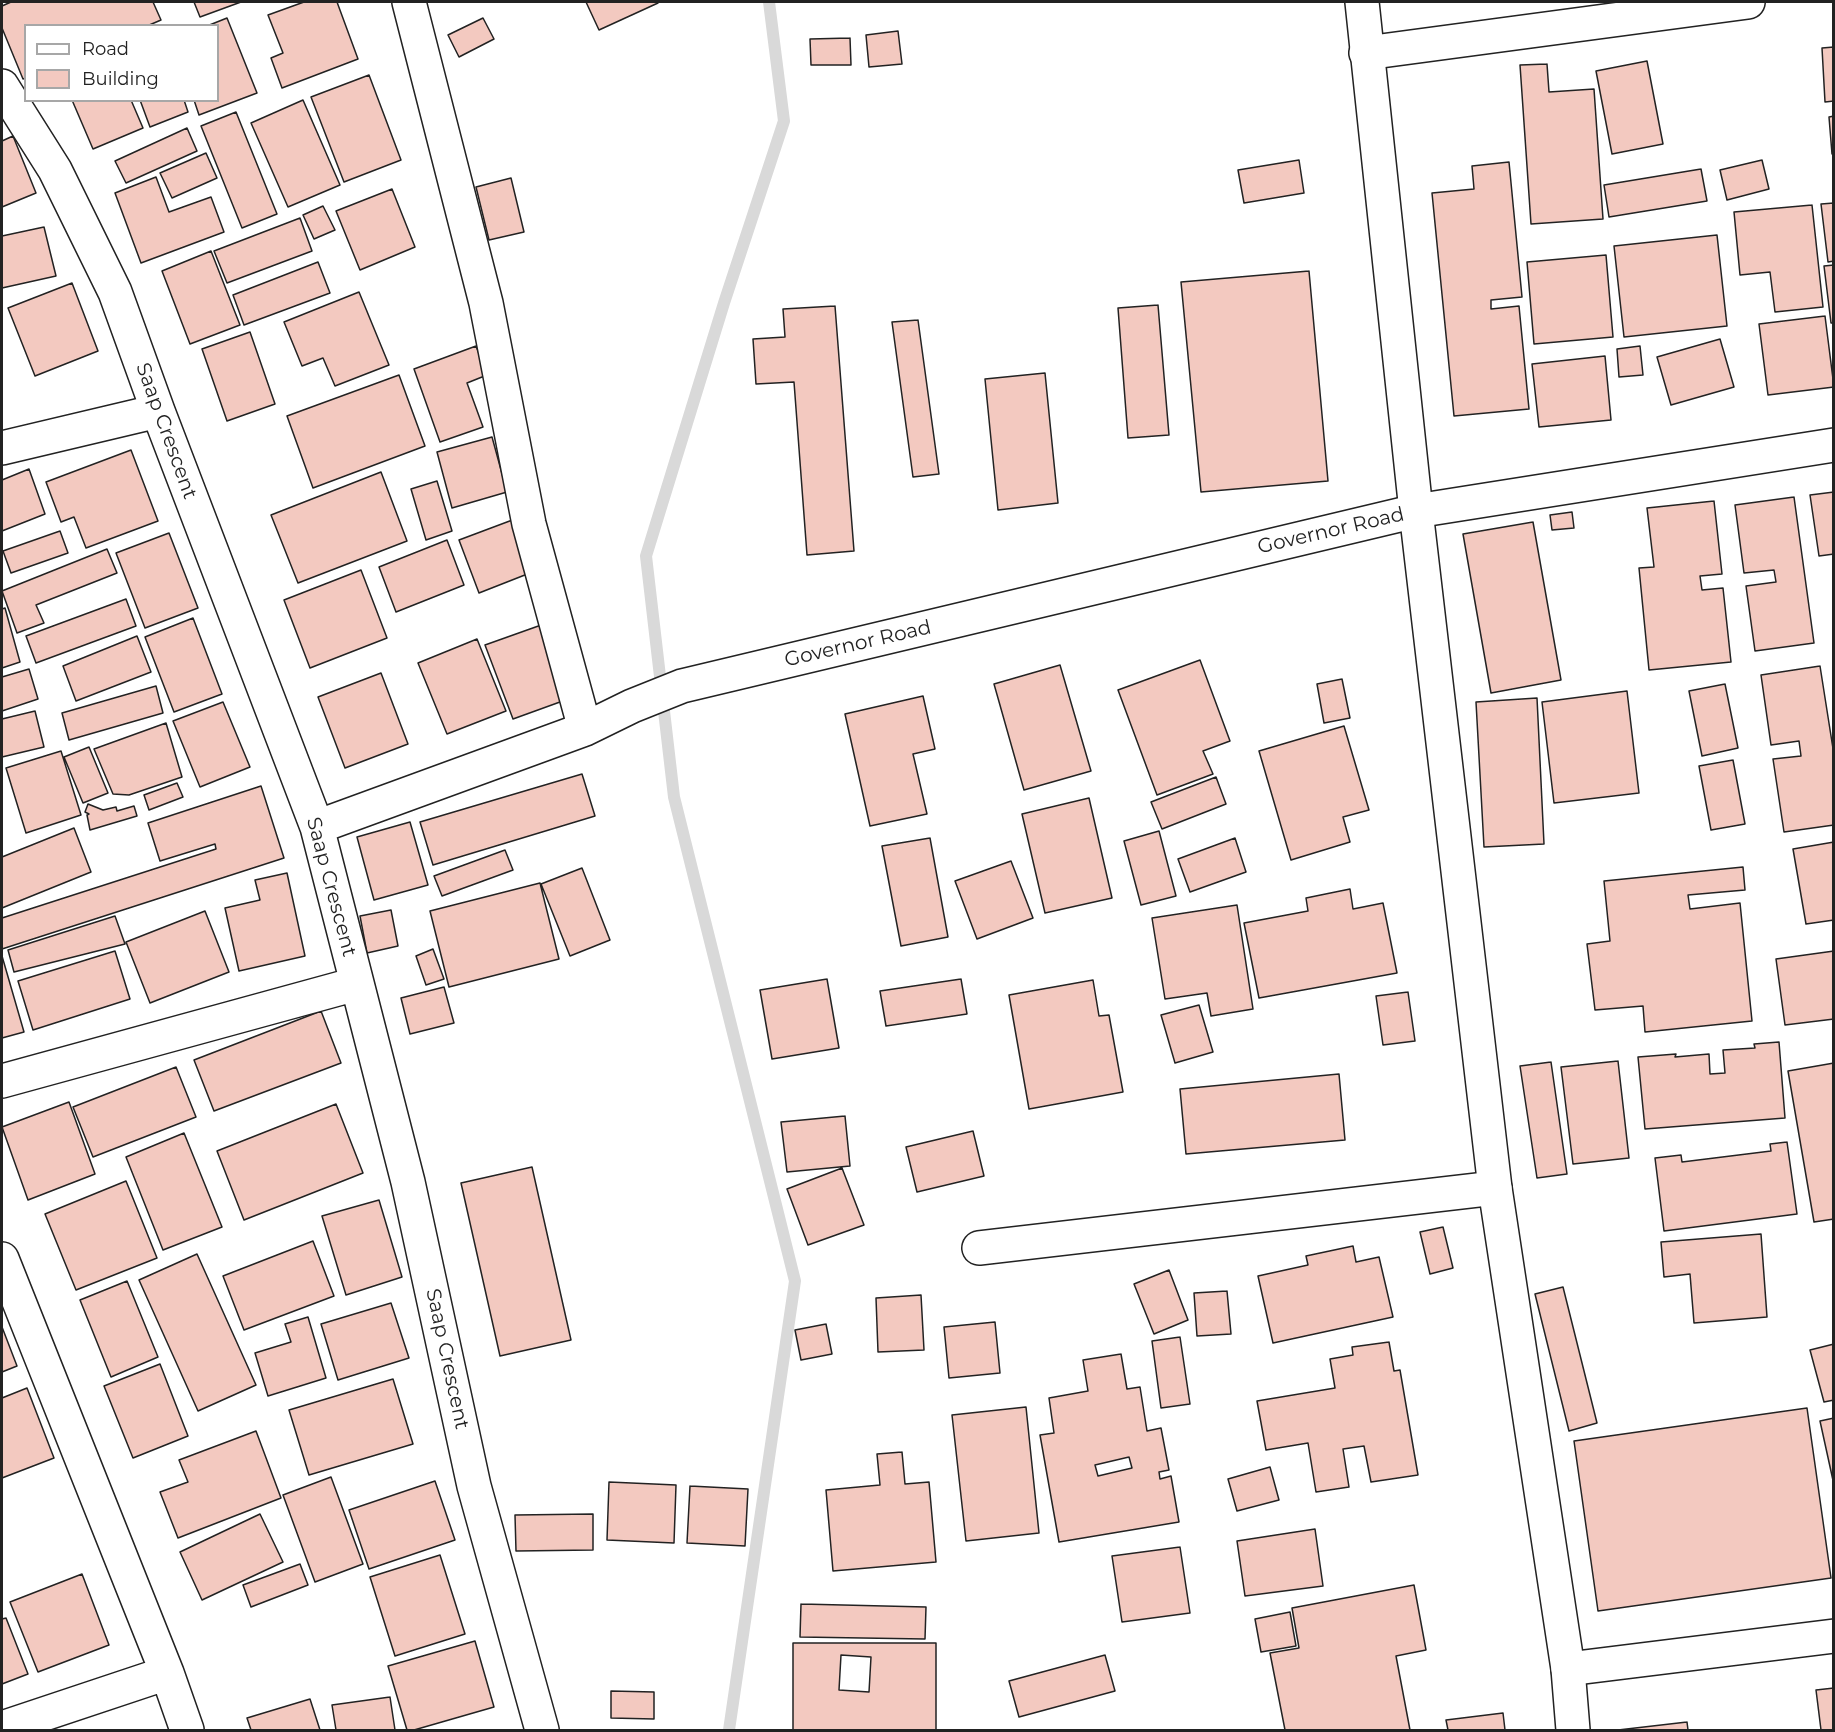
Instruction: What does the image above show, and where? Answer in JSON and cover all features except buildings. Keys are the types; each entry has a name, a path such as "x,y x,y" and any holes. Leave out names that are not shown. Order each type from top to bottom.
{"street":[{"path":"408,2 486,303 529,524 585,729"},
{"path":"1362,2 1416,511 1495,1188 1568,1669 1573,1731"},
{"path":"1366,53 1748,2"},
{"name":"Saap Crescent","path":"2,86 55,170 115,292 158,411 317,827 408,1182 474,1486 542,1731"},
{"path":"2,448 158,411"},
{"name":"Governor Road","path":"317,827 585,729 632,706 682,686 1416,511 1833,445"},
{"path":"2,1081 356,984"},
{"path":"979,1248 1495,1188"},
{"path":"2,1259 167,1673 187,1731"},
{"path":"1568,1669 1833,1636"},
{"path":"2,1728 167,1673"}],"waterway":[{"path":"729,1730 795,1281 674,797 646,556 724,303 784,121 769,2"}]}
